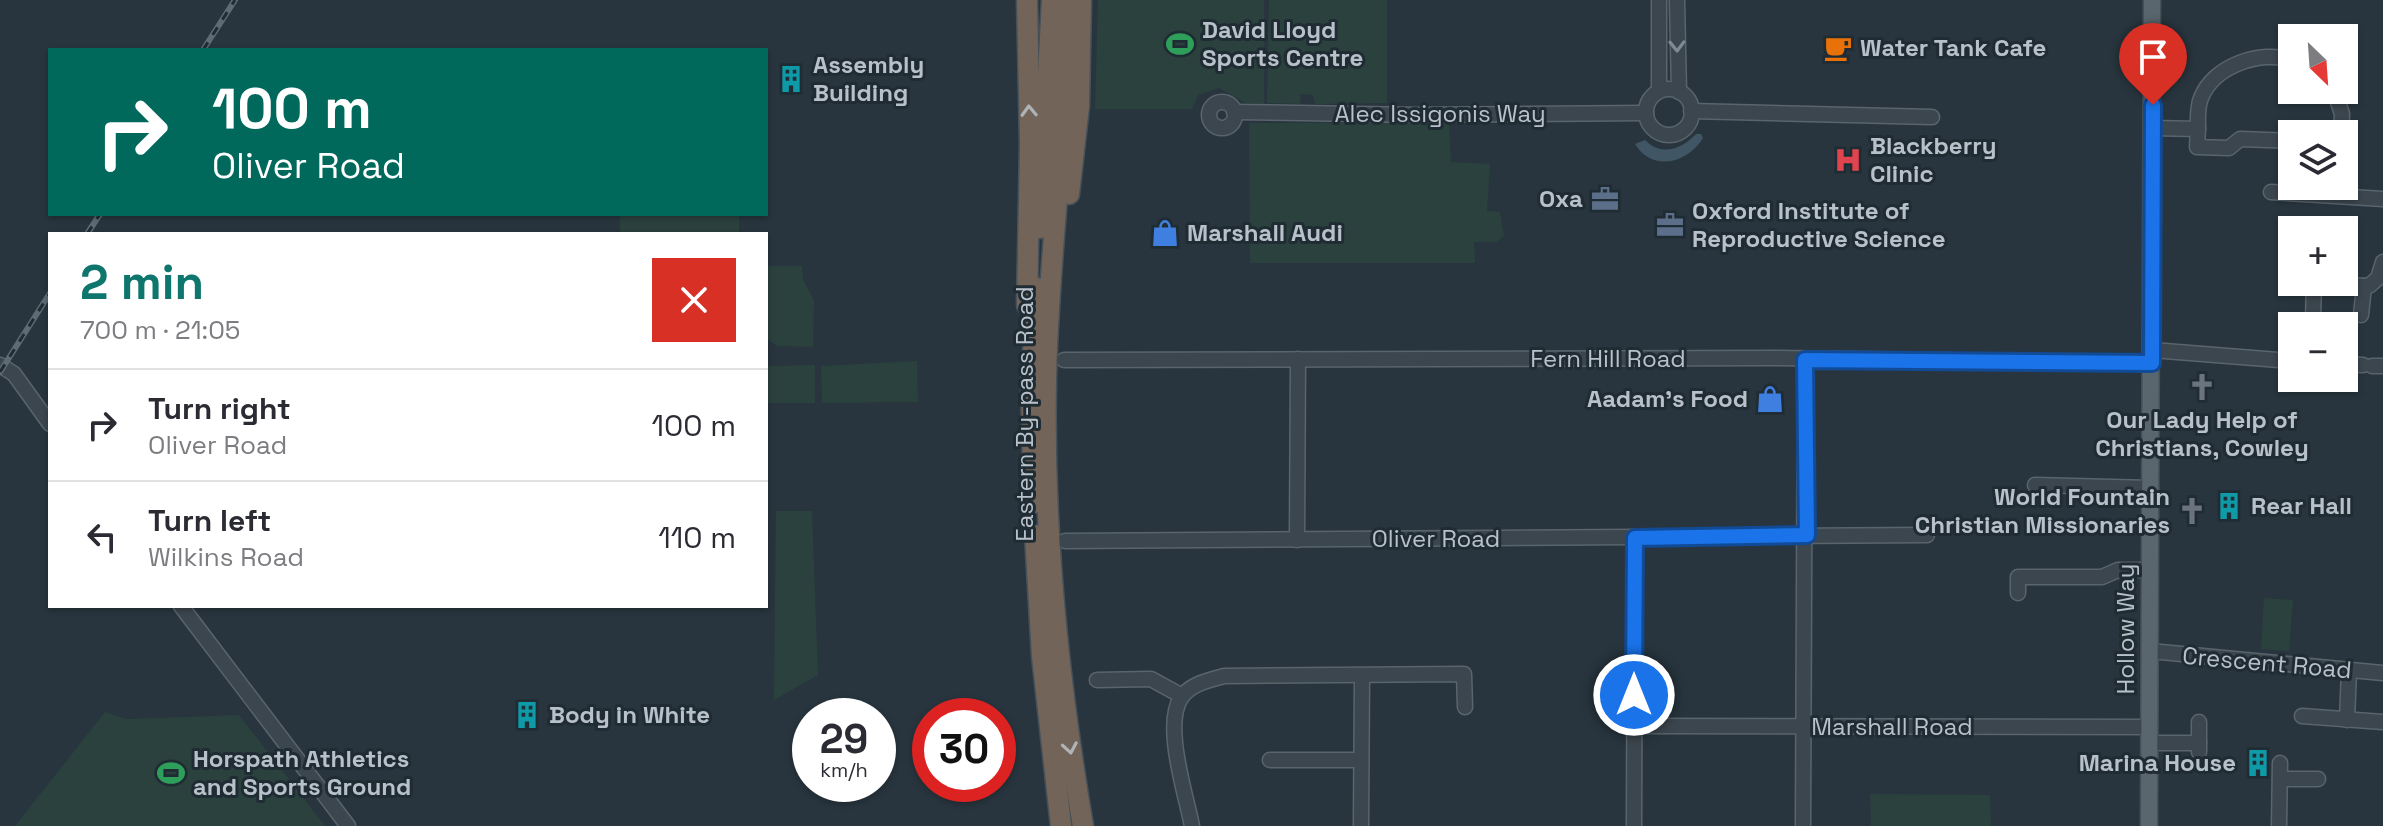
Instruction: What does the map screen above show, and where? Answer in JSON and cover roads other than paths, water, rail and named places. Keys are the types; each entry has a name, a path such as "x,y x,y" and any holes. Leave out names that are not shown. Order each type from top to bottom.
{"highway":[{"path":"1027,0 1030,144 1026,294 1031,385"},
{"name":"Eastern By-pass Road","path":"1052,0 1031,385 1034,531 1042,656 1061,826"},
{"name":"Eastern By-pass Road","path":"1067,0 1046,380 1048,532 1061,695 1083,826"},
{"path":"1053,256 1068,203 1079,106 1081,0"}],"main road":[{"name":"Hollow Way","path":"2149,826 2152,0"}],"street":[{"path":"1659,0 1659,91"},
{"path":"1677,0 1679,92"},
{"path":"2278,56 2254,58 2234,65 2208,86 2199,100 2197,147 2229,148 2240,139 2278,140"},
{"path":"1659,91 1679,92 1688,100 1691,111 1688,125 1669,135 1651,126 1646,113 1649,100 1659,91"},
{"path":"1691,111 1932,117"},
{"name":"Alec Issigonis Way","path":"1234,112 1418,115 1646,113"},
{"path":"2153,128 2198,129"},
{"path":"2271,192 2383,199"},
{"path":"2313,312 2314,284 2364,286 2374,283 2383,262"},
{"path":"2361,315 2364,286"},
{"name":"Fern Hill Road","path":"1064,360 2152,357 2278,361"},
{"path":"1297,540 1298,359"},
{"path":"1803,826 1807,535 1805,360"},
{"path":"0,365 14,374 48,421"},
{"path":"2035,485 2151,488"},
{"name":"Oliver Road","path":"1065,541 1927,535"},
{"path":"1634,826 1635,538"},
{"path":"2018,593 2018,577 2102,577 2118,570 2150,570"},
{"path":"183,608 348,826"},
{"name":"Crescent Road","path":"2150,651 2383,673"},
{"path":"2347,720 2349,670"},
{"path":"1192,826 1174,732 1176,709 1182,696 1200,682 1224,676 1470,674 1465,707"},
{"path":"1361,826 1362,676"},
{"path":"1097,680 1151,679 1182,696"},
{"path":"2302,716 2383,722"},
{"name":"Marshall Road","path":"1634,726 2150,735 2199,748 2199,722"},
{"path":"1270,760 1361,760"},
{"path":"2279,826 2280,763"},
{"path":"2280,779 2318,779"}],"water":[{"path":"1696,134 1701,134 1703,138 1696,147 1679,159 1669,161 1651,159 1635,144 1645,140 1658,148 1671,149 1684,144"}],"railway":[{"path":"204,48 235,0"},
{"path":"88,232 99,216"},
{"path":"0,372 48,296"}],"place":[{"name":"David Lloyd Sports Centre","path":"1180,44"},
{"name":"Water Tank Cafe","path":"1838,48"},
{"name":"Assembly Building","path":"791,79"},
{"name":"Blackberry Clinic","path":"1848,160"},
{"name":"Oxa","path":"1605,199"},
{"name":"Oxford Institute of Reproductive Science","path":"1670,225"},
{"name":"Marshall Audi","path":"1165,233"},
{"name":"Our Lady Help of Christians, Cowley","path":"2202,387"},
{"name":"Aadam's Food","path":"1770,399"},
{"name":"Rear Hall","path":"2229,506"},
{"name":"World Fountain Christian Missionaries","path":"2192,511"},
{"name":"Body in White","path":"527,715"},
{"name":"Marina House","path":"2258,763"},
{"name":"Horspath Athletics and Sports Ground","path":"171,773"}]}
